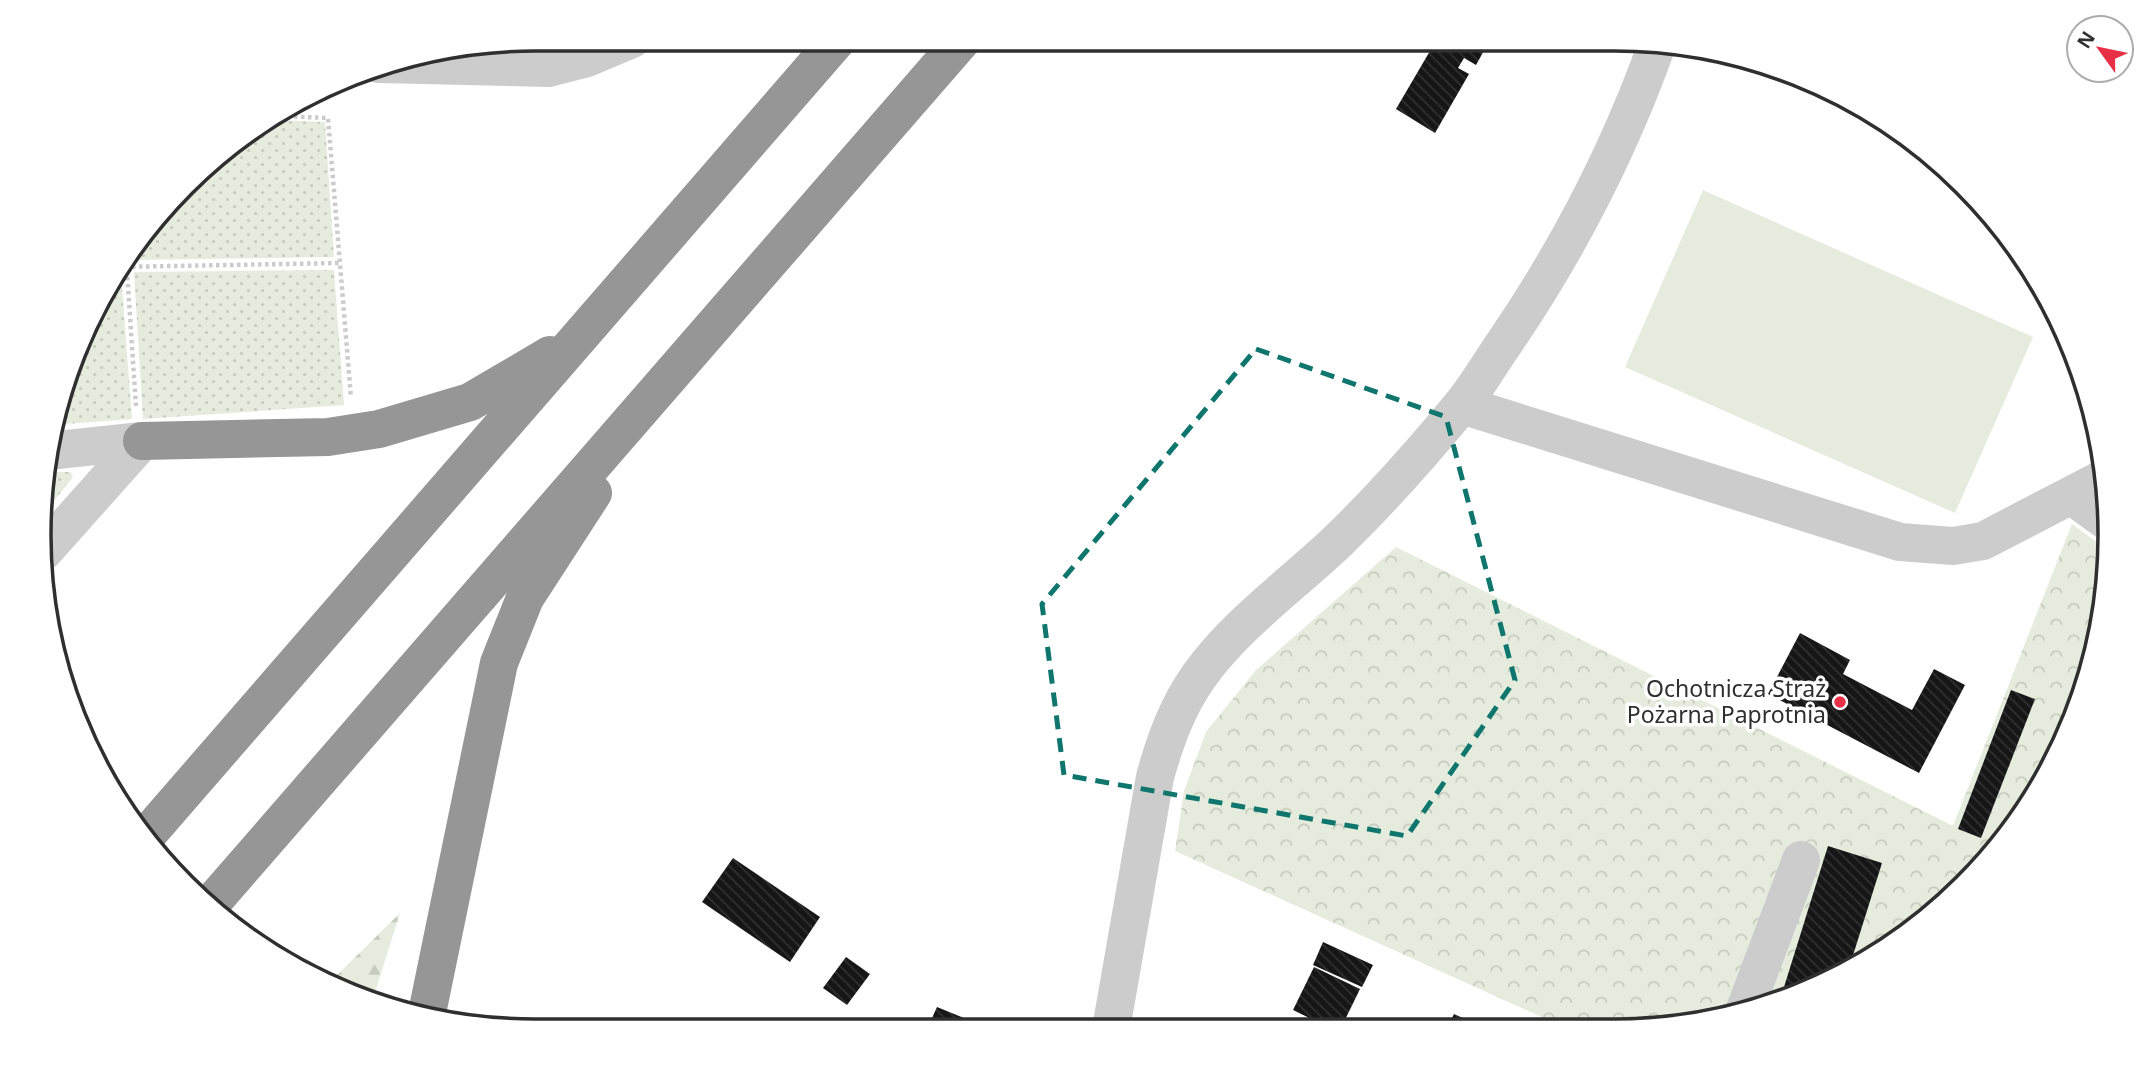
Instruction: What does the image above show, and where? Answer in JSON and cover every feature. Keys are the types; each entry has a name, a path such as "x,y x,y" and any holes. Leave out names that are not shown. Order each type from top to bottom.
{"highway":[{"path":"151,830 828,51"},
{"path":"216,899 667,376 952,51"},
{"path":"139,427 328,438 379,429 470,402 576,340"},
{"path":"428,1007 499,663 525,598 667,376"}],"street":[{"path":"417,66 548,68 604,51"},
{"path":"1113,1019 1155,777 1166,737 1181,706 1199,676 1225,646 1340,538 1462,405 1534,300 1585,214 1639,96 1654,53"},
{"path":"1462,405 1900,542 1953,546 1983,541 2095,483"},
{"path":"59,448 139,427"},
{"path":"51,542 139,427"},
{"path":"2072,496 2097,514"},
{"path":"1748,1000 1801,860"}],"path":[{"path":"292,117 327,118 351,402"},
{"path":"131,267 339,263"},
{"path":"127,275 139,427"}],"highlighted area":[{"path":"1256,349 1446,417 1515,680 1407,836 1064,775 1042,604"}],"green space":[{"path":"285,121 325,122 334,257 136,260 171,216 216,171 266,132"},
{"path":"1703,190 2033,337 1955,513 1625,367"},
{"path":"334,270 344,405 143,419 134,272"},
{"path":"122,283 132,419 64,424 76,379 101,321"},
{"path":"55,472 70,472 73,477 52,503"},
{"path":"2072,524 2098,543 2089,629 2073,691 2048,749 2017,804 1978,854 1909,919 1856,954 1770,994 1677,1015 1546,1019 1175,851 1184,791 1206,732 1256,670 1396,547 1953,826"},
{"path":"400,913 375,992 336,976"}],"building":[{"path":"1430,51 1484,51 1476,65 1464,58 1458,68 1469,74 1435,133 1396,109"},
{"name":"Ochotnicza Straż Pożarna Paprotnia","path":"1800,633 1850,660 1843,674 1912,710 1934,669 1965,685 1919,773 1768,694"},
{"path":"2011,690 2035,699 1981,838 1958,829"},
{"path":"1828,846 1882,863 1853,956 1784,988"},
{"path":"733,858 820,917 790,962 702,902"},
{"path":"1323,942 1373,965 1362,987 1313,965"},
{"path":"846,957 870,974 847,1005 823,988"},
{"path":"1314,967 1360,989 1345,1019 1312,1019 1293,1010"},
{"path":"937,1007 966,1019 932,1019"},
{"path":"1454,1014 1465,1019 1452,1019"}],"place":[{"name":"Ochotnicza Straż Pożarna Paprotnia","path":"1840,702"}]}
